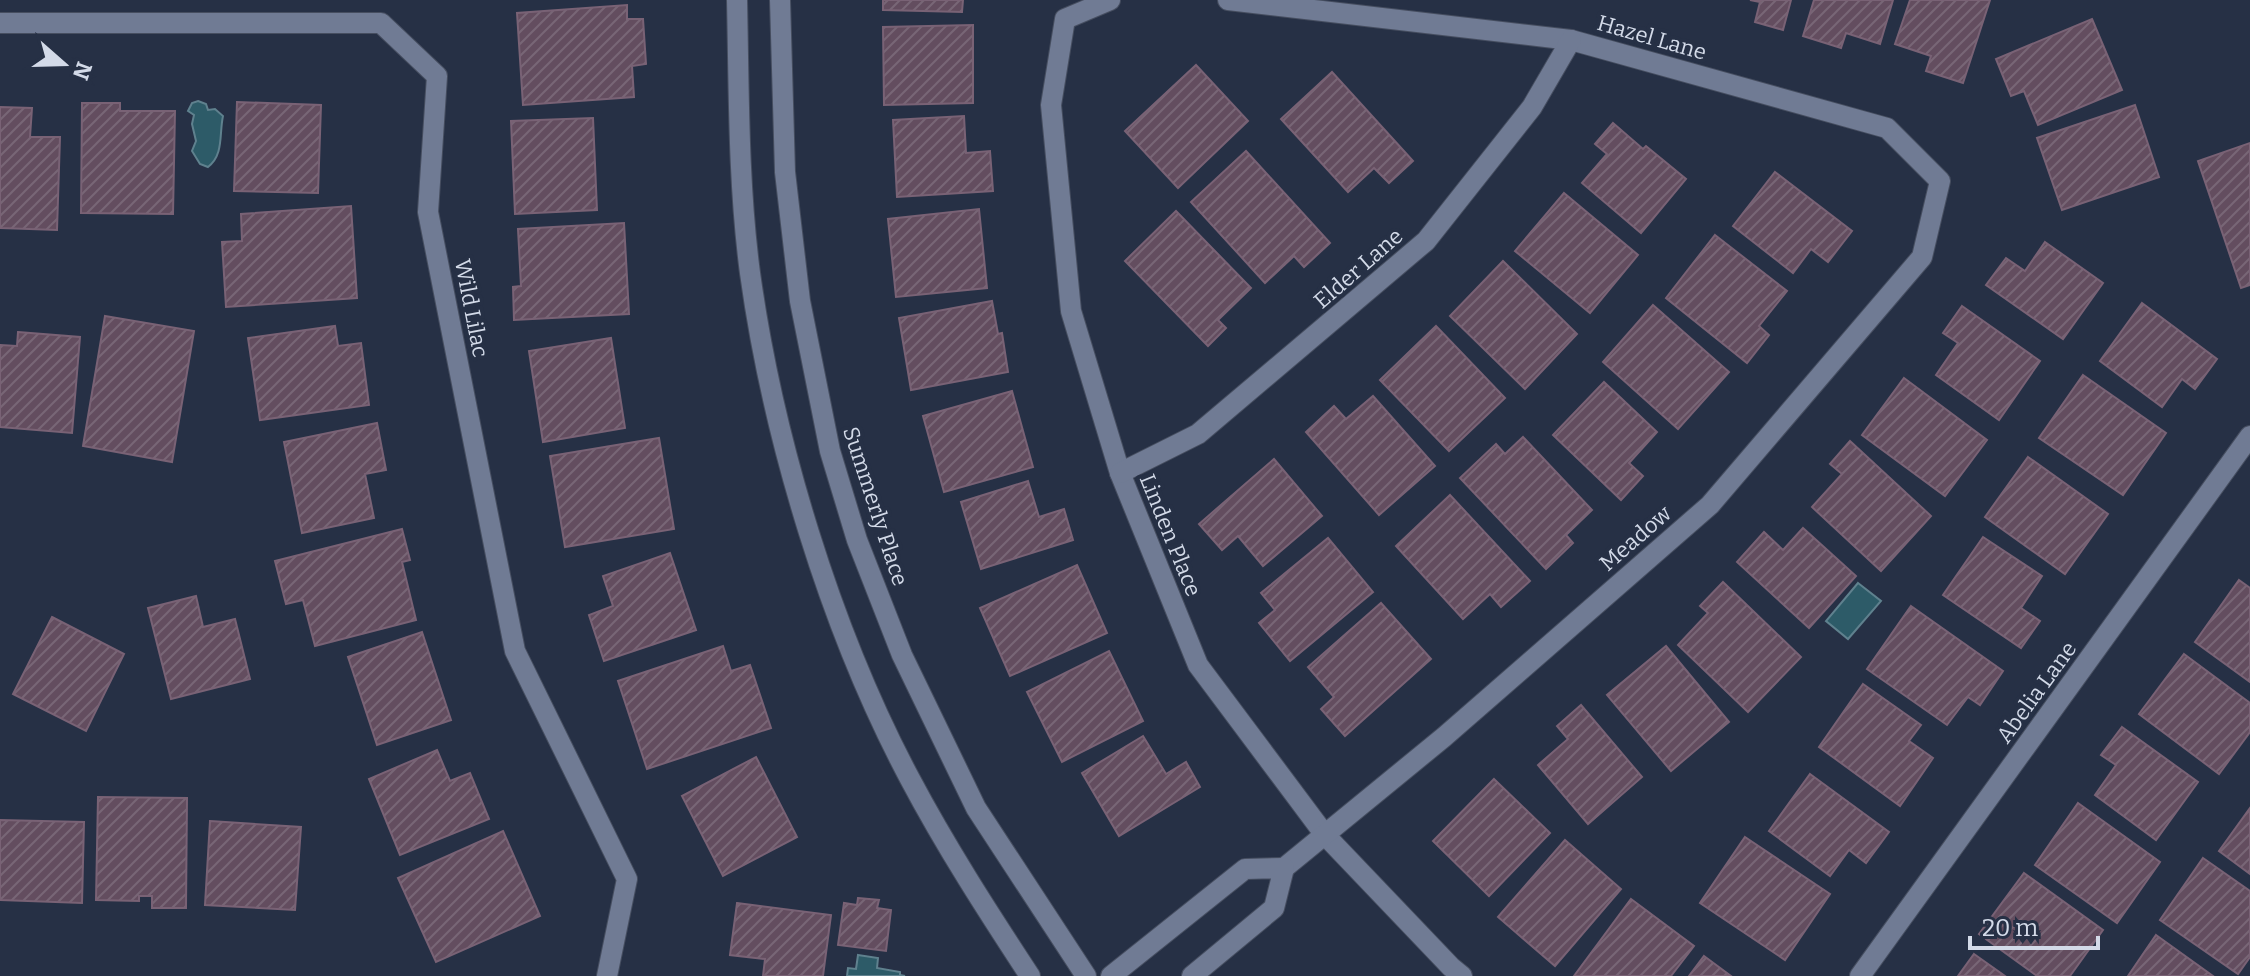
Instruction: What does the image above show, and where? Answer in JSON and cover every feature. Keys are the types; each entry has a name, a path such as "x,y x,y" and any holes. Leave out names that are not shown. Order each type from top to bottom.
{"street":[{"path":"737,0 741,162 750,270 763,351 804,516 858,670 910,779 1030,976"},
{"name":"Summerly Place","path":"780,0 785,172 800,301 830,451 857,540 902,655 976,808 1086,976"},
{"name":"Linden Place","path":"1110,0 1065,19 1051,105 1071,311 1120,473 1198,665 1325,835 1462,976"},
{"name":"Hazel Lane","path":"1228,0 1571,40 1887,128 1940,181"},
{"name":"Wild Lilac","path":"0,23 381,23 437,76 428,212 515,651 627,879 607,976"},
{"name":"Elder Lane","path":"1120,473 1198,434 1426,241 1532,107 1571,40"},
{"name":"Meadow","path":"1284,868 1444,737 1710,505 1922,257 1940,181"},
{"name":"Abelia Lane","path":"1860,976 2250,436"},
{"path":"1111,976 1245,869 1284,868 1274,908 1192,976"}],"water":[{"path":"198,101 206,104 208,110 215,109 223,116 219,150 208,167 200,164 192,151 196,141 192,124 194,115 188,111 192,103"},
{"path":"1858,583 1881,601 1848,639 1826,621"},
{"path":"858,955 878,958 877,968 900,972 905,976 847,976 848,968 856,969"}],"building":[{"path":"883,0 963,0 962,12 883,10"},
{"path":"1750,0 1791,0 1783,30 1755,22 1760,2"},
{"path":"1814,0 1893,0 1880,44 1846,33 1841,48 1803,36"},
{"path":"1910,0 1990,0 1963,83 1926,71 1931,56 1895,44"},
{"path":"627,5 627,19 643,19 646,64 632,66 634,97 523,105 517,13"},
{"path":"2092,19 2122,90 2038,125 2024,91 2011,96 1996,59"},
{"path":"973,25 973,103 884,105 883,27"},
{"path":"1196,65 1248,121 1178,188 1125,131"},
{"path":"1332,72 1413,161 1389,183 1374,168 1348,192 1281,119"},
{"path":"237,102 321,105 318,193 234,191"},
{"path":"82,103 120,103 120,111 175,111 173,214 81,213"},
{"path":"2135,105 2159,177 2062,210 2037,138"},
{"path":"0,107 32,108 30,137 60,137 57,230 0,228"},
{"path":"964,116 966,153 990,151 993,191 897,197 893,120"},
{"path":"593,118 597,210 515,214 511,121"},
{"path":"1613,123 1686,179 1641,233 1582,183 1607,154 1595,144"},
{"path":"2250,143 2250,285 2241,288 2198,161"},
{"path":"1246,151 1330,243 1304,267 1294,256 1265,283 1191,202"},
{"path":"1775,172 1852,231 1828,262 1811,249 1793,273 1733,226"},
{"path":"1564,193 1638,255 1590,313 1515,251"},
{"path":"351,206 357,298 226,307 222,242 242,241 241,214"},
{"path":"979,209 987,288 896,297 888,219"},
{"path":"1176,211 1251,288 1218,320 1226,328 1208,346 1125,261"},
{"path":"624,223 629,314 514,320 513,287 521,286 518,229"},
{"path":"1715,235 1787,291 1759,326 1769,335 1747,363 1666,298"},
{"path":"2045,242 2103,283 2063,339 1986,285 2006,258 2025,271"},
{"path":"1503,261 1577,334 1525,389 1450,316"},
{"path":"992,301 998,334 1002,333 1008,372 911,390 899,318"},
{"path":"2142,303 2217,359 2195,389 2182,379 2162,407 2100,361"},
{"path":"1653,305 1729,372 1678,429 1603,362"},
{"path":"1962,306 2040,361 1999,420 1936,375 1958,343 1943,333"},
{"path":"105,316 194,331 172,462 83,446"},
{"path":"335,326 338,346 361,343 369,405 260,420 248,338"},
{"path":"1436,326 1505,398 1449,451 1380,380"},
{"path":"18,332 80,337 72,433 0,427 0,345 17,346"},
{"path":"611,338 625,428 543,442 529,351"},
{"path":"2083,375 2166,433 2123,495 2039,438"},
{"path":"1904,378 1987,440 1945,496 1862,435"},
{"path":"1604,382 1657,432 1629,463 1643,476 1621,500 1553,435"},
{"path":"1012,391 1033,467 944,492 923,416"},
{"path":"1373,396 1435,466 1379,515 1306,432 1334,406 1346,419"},
{"path":"377,423 386,470 365,474 374,518 302,533 284,442"},
{"path":"1523,437 1592,510 1566,535 1573,543 1546,569 1460,478 1496,444 1505,454"},
{"path":"659,438 674,529 565,547 550,456"},
{"path":"1850,441 1931,516 1881,571 1812,507 1842,474 1830,464"},
{"path":"2028,457 2108,514 2065,574 1985,517"},
{"path":"1274,459 1322,516 1263,566 1238,536 1222,550 1199,524"},
{"path":"1028,481 1039,517 1064,509 1073,540 981,569 961,502"},
{"path":"1450,495 1530,581 1501,607 1490,594 1463,619 1396,546"},
{"path":"1803,528 1856,576 1809,628 1737,562 1764,532 1783,550"},
{"path":"402,529 410,560 402,562 416,620 315,646 303,600 286,604 275,561"},
{"path":"1983,537 2042,576 2021,608 2040,621 2021,648 1943,595"},
{"path":"1328,538 1373,592 1290,661 1259,623 1275,610 1261,593"},
{"path":"670,553 696,630 604,661 589,615 613,606 603,576"},
{"path":"1077,565 1107,633 1010,676 980,608"},
{"path":"2239,580 2250,588 2250,682 2195,642"},
{"path":"1723,582 1801,657 1748,712 1678,645 1708,613 1700,606"},
{"path":"196,596 203,627 235,619 250,679 171,699 148,608"},
{"path":"1381,603 1431,659 1345,736 1321,709 1334,697 1308,667"},
{"path":"1911,606 2003,671 1980,705 1968,697 1947,725 1867,669"},
{"path":"52,617 124,654 86,731 13,694"},
{"path":"422,632 451,720 377,745 348,657"},
{"path":"723,646 731,671 750,665 771,728 647,769 618,681"},
{"path":"1666,646 1729,722 1671,771 1607,695"},
{"path":"1109,651 1143,721 1062,762 1027,692"},
{"path":"2184,654 2250,703 2250,732 2219,774 2139,714"},
{"path":"1863,684 1921,725 1909,741 1933,758 1900,806 1819,747"},
{"path":"1581,705 1642,777 1588,824 1538,765 1568,739 1557,726"},
{"path":"2122,727 2198,782 2156,840 2095,795 2116,765 2101,755"},
{"path":"1143,736 1166,774 1186,762 1200,787 1119,836 1082,773"},
{"path":"437,750 450,781 470,773 489,819 400,855 369,779"},
{"path":"756,757 797,837 723,876 682,796"},
{"path":"1810,774 1889,832 1866,863 1849,850 1830,876 1769,831"},
{"path":"1494,779 1550,833 1489,896 1433,841"},
{"path":"98,797 187,798 186,908 152,908 152,896 139,896 139,901 96,900"},
{"path":"2078,803 2160,862 2117,923 2035,865"},
{"path":"2250,808 2250,874 2219,851"},
{"path":"0,820 84,822 82,903 0,900"},
{"path":"210,821 301,827 295,910 205,905"},
{"path":"503,831 540,916 436,962 398,878"},
{"path":"1745,837 1830,894 1785,960 1700,903"},
{"path":"1565,840 1621,889 1555,966 1498,917"},
{"path":"2203,858 2250,891 2250,957 2238,974 2160,920"},
{"path":"2024,873 2103,930 2070,976 2037,976 1979,934"},
{"path":"858,898 879,900 877,908 891,910 886,951 838,945 844,903 857,905"},
{"path":"1631,899 1694,946 1671,976 1574,976"},
{"path":"737,903 831,915 823,976 763,976 765,959 730,955"},
{"path":"2156,935 2213,976 2128,976"},
{"path":"1974,954 2005,976 1958,976"},
{"path":"1704,956 1731,976 1689,976"}]}
